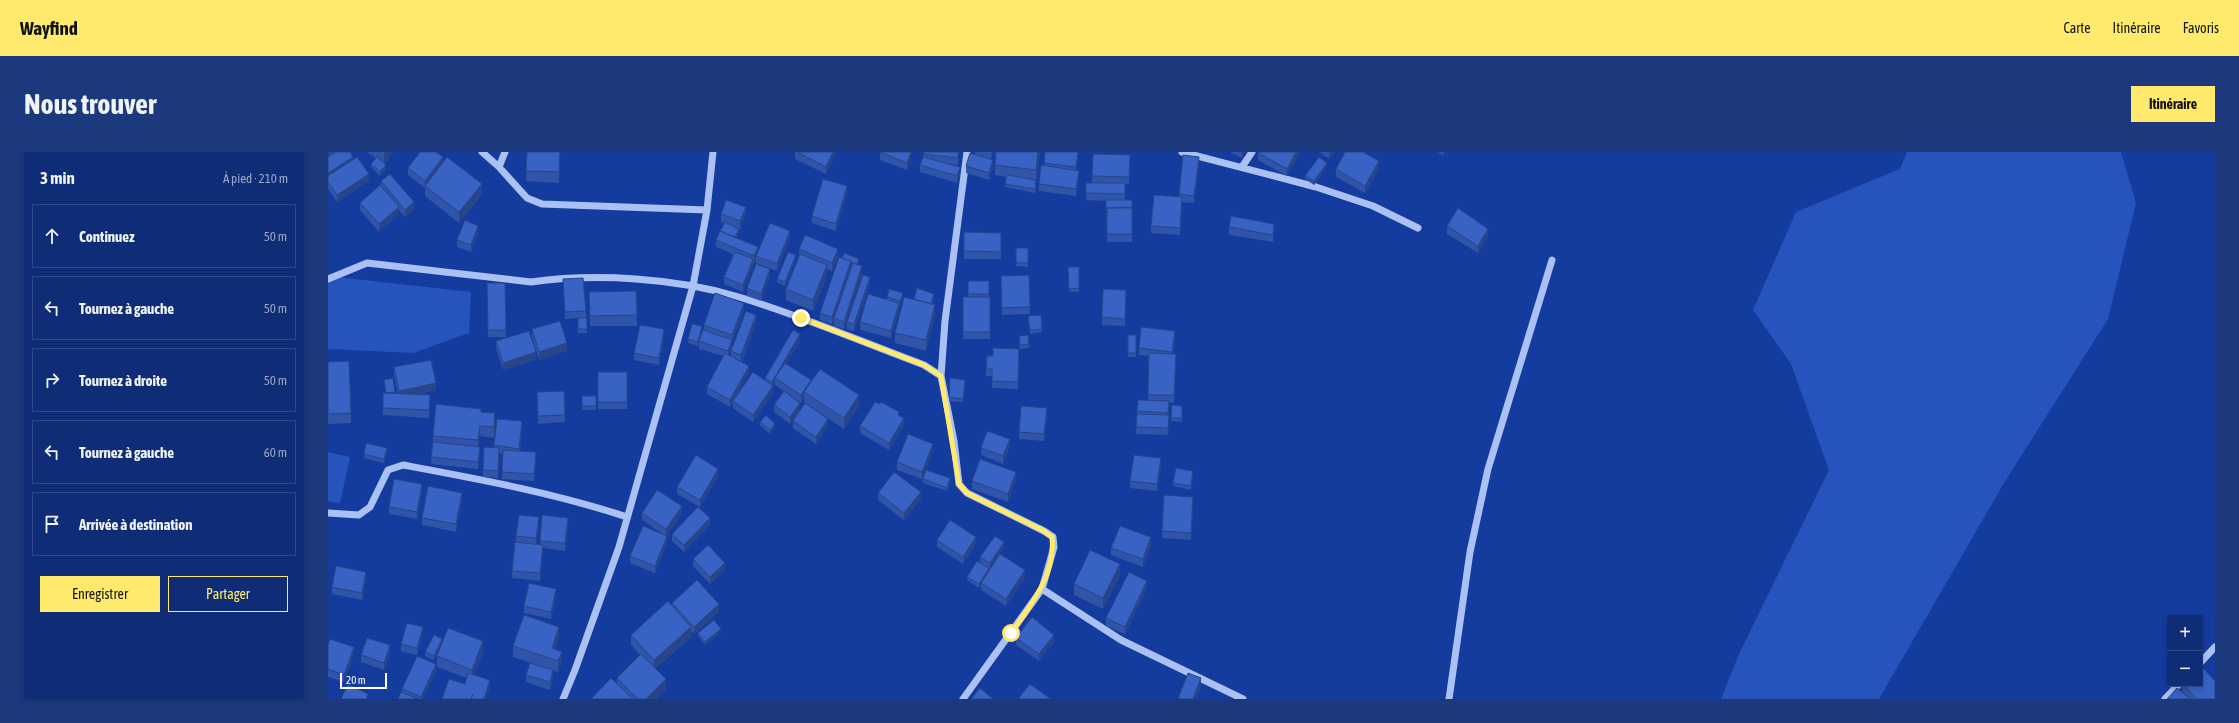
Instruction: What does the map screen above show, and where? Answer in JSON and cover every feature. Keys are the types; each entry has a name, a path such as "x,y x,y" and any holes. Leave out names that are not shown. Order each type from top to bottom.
{"street":[{"path":"482,152 499,167 527,198 542,204 707,210"},
{"path":"499,167 505,152"},
{"path":"563,699 575,670 627,517 693,286 707,210 713,152"},
{"path":"963,699 1042,589 1054,547 1052,537 1044,531 967,493 959,484 941,376 945,321 966,152"},
{"path":"1182,152 1242,167 1373,206 1418,228"},
{"path":"1242,167 1252,152"},
{"path":"1449,699 1470,552 1488,469 1552,260"},
{"path":"328,279 367,263 531,282 554,279 606,277 693,286 738,296 801,318 924,365 941,376"},
{"path":"328,513 359,515 370,507 388,470 403,465 524,489 591,505 627,517"},
{"path":"1042,589 1121,640 1243,699"},
{"path":"2203,660 2215,647"},
{"path":"2165,699 2176,687"}],"shaded area":[{"path":"1907,152 2121,152 2136,203 2108,319 2004,483 1879,699 1721,699 1739,654 1829,470 1791,364 1753,310 1796,212 1900,169"},
{"path":"328,276 471,292 469,333 413,353 328,349"},
{"path":"328,452 350,457 340,503 328,501"}],"building":[{"path":"336,152 350,152 353,157 328,173 328,157"},
{"path":"420,152 436,152 443,157 425,181 408,168"},
{"path":"527,152 560,152 559,172 526,171"},
{"path":"797,152 833,152 826,167"},
{"path":"880,152 911,152 907,163"},
{"path":"924,152 958,152 958,158 923,154"},
{"path":"996,152 1038,152 1036,170 995,165"},
{"path":"1045,152 1078,152 1076,167 1044,163"},
{"path":"1258,152 1296,152 1287,169"},
{"path":"1345,152 1363,152 1379,161 1365,186 1336,169"},
{"path":"970,153 993,160 989,173 966,166"},
{"path":"1093,154 1130,155 1129,177 1092,176"},
{"path":"1183,155 1199,157 1194,196 1179,194"},
{"path":"357,157 369,174 337,195 328,182 328,176"},
{"path":"377,157 386,165 380,172 371,164"},
{"path":"447,157 482,184 459,212 425,186"},
{"path":"923,157 960,167 957,176 920,165"},
{"path":"1319,157 1327,163 1314,181 1305,176"},
{"path":"1041,165 1079,171 1076,189 1039,184"},
{"path":"390,174 414,202 405,210 381,181"},
{"path":"1007,175 1036,180 1035,189 1005,184"},
{"path":"823,179 847,186 836,224 812,216"},
{"path":"1086,183 1125,183 1125,194 1086,193"},
{"path":"380,185 399,207 379,224 360,203"},
{"path":"1154,195 1182,197 1180,228 1151,226"},
{"path":"726,200 746,207 740,221 721,214"},
{"path":"1106,200 1132,200 1132,207 1106,208"},
{"path":"1107,208 1132,208 1132,234 1107,234"},
{"path":"1458,208 1488,229 1478,246 1447,226"},
{"path":"1231,216 1274,224 1273,235 1229,227"},
{"path":"465,220 478,226 471,245 457,240"},
{"path":"725,222 739,229 735,237 720,231"},
{"path":"770,223 790,231 777,264 756,256"},
{"path":"720,231 758,247 754,256 716,240"},
{"path":"964,232 1001,233 1001,252 964,251"},
{"path":"805,235 838,249 832,263 799,249"},
{"path":"1016,248 1028,248 1028,263 1016,263"},
{"path":"735,252 753,259 743,285 724,277"},
{"path":"788,252 796,255 785,282 777,279"},
{"path":"844,253 859,259 857,264 842,258"},
{"path":"800,254 827,265 813,300 786,289"},
{"path":"839,257 851,261 832,317 820,313"},
{"path":"853,263 862,266 844,322 834,318"},
{"path":"756,264 770,269 761,294 747,288"},
{"path":"1068,267 1079,267 1079,288 1069,289"},
{"path":"863,275 870,277 854,324 847,322"},
{"path":"1029,275 1030,307 1002,308 1001,276"},
{"path":"583,278 586,311 565,312 563,279"},
{"path":"968,281 989,281 989,294 968,294"},
{"path":"487,283 505,283 506,330 488,330"},
{"path":"917,288 934,294 931,304 914,299"},
{"path":"889,289 903,293 900,301 887,297"},
{"path":"1103,289 1126,290 1125,319 1102,317"},
{"path":"636,291 637,315 590,316 589,292"},
{"path":"715,293 744,303 732,335 704,325"},
{"path":"868,294 899,303 891,331 860,322"},
{"path":"904,297 935,305 926,340 895,333"},
{"path":"963,297 990,297 990,332 963,332"},
{"path":"746,311 756,315 741,355 731,351"},
{"path":"1041,315 1042,329 1030,330 1028,316"},
{"path":"578,318 587,318 587,329 578,329"},
{"path":"560,321 567,343 539,352 532,329"},
{"path":"692,324 702,326 698,342 688,339"},
{"path":"640,325 664,329 659,358 634,353"},
{"path":"1141,327 1175,331 1172,352 1139,348"},
{"path":"703,330 732,340 728,351 699,341"},
{"path":"793,330 800,334 772,382 765,378"},
{"path":"529,331 536,352 503,363 496,341"},
{"path":"1028,335 1029,344 1020,345 1019,336"},
{"path":"1128,335 1136,335 1136,353 1128,353"},
{"path":"993,348 1019,349 1018,382 992,381 992,369 986,369 987,356 993,356"},
{"path":"725,353 749,366 730,400 707,387"},
{"path":"1149,353 1176,354 1174,395 1148,395"},
{"path":"431,360 436,383 399,391 394,367"},
{"path":"349,361 351,413 328,414 328,362"},
{"path":"785,363 811,380 801,395 775,378"},
{"path":"820,369 859,395 844,418 804,392"},
{"path":"598,372 627,372 627,402 598,402"},
{"path":"753,372 773,386 753,415 733,401"},
{"path":"393,378 395,392 386,393 384,380"},
{"path":"950,378 965,380 963,399 949,397"},
{"path":"564,391 565,415 538,416 537,392"},
{"path":"784,391 800,403 790,417 774,405"},
{"path":"383,393 430,395 429,410 383,408"},
{"path":"582,396 596,396 596,406 582,406"},
{"path":"1138,400 1169,401 1168,413 1137,411"},
{"path":"875,402 880,404 881,402 899,412 898,415 904,418 889,443 860,426"},
{"path":"805,403 828,419 816,437 793,421"},
{"path":"436,404 481,409 481,412 495,413 494,427 480,426 478,440 433,436"},
{"path":"1172,405 1182,406 1182,418 1171,418"},
{"path":"1021,406 1047,408 1044,434 1019,432"},
{"path":"1137,414 1169,415 1168,428 1136,427"},
{"path":"766,415 775,424 770,430 760,422"},
{"path":"497,419 522,421 519,449 494,445"},
{"path":"987,431 1010,439 1003,456 981,448"},
{"path":"908,434 933,444 922,472 897,462"},
{"path":"433,442 480,447 478,462 431,457"},
{"path":"366,443 387,448 384,459 364,454"},
{"path":"484,447 499,448 498,471 483,470"},
{"path":"503,450 536,452 534,474 502,472"},
{"path":"696,455 718,469 700,500 677,487"},
{"path":"1134,455 1161,458 1157,484 1130,481"},
{"path":"980,459 1016,472 1008,494 972,481"},
{"path":"1176,468 1193,471 1191,486 1173,483"},
{"path":"926,470 950,478 947,488 923,479"},
{"path":"894,472 921,492 904,513 878,493"},
{"path":"394,479 422,484 417,512 389,507"},
{"path":"428,486 462,493 456,524 422,518"},
{"path":"657,490 682,506 666,529 642,513"},
{"path":"1164,495 1193,497 1191,533 1162,531"},
{"path":"698,507 710,518 684,545 672,534"},
{"path":"519,515 539,517 536,538 516,536"},
{"path":"542,515 568,518 565,543 540,541"},
{"path":"950,520 976,537 963,557 937,540"},
{"path":"643,526 667,536 655,566 630,556"},
{"path":"1120,526 1151,537 1143,559 1111,548"},
{"path":"995,536 1004,542 990,563 980,557"},
{"path":"515,542 543,545 540,573 512,571"},
{"path":"708,545 725,563 710,577 693,559"},
{"path":"1090,550 1120,564 1103,598 1074,584"},
{"path":"1000,554 1025,570 1006,599 981,583"},
{"path":"977,561 989,568 979,584 967,577"},
{"path":"336,566 366,572 362,593 332,587"},
{"path":"1129,572 1147,581 1125,627 1106,618"},
{"path":"697,580 719,604 694,627 672,603"},
{"path":"529,583 556,589 551,612 524,606"},
{"path":"668,601 691,627 654,660 631,635"},
{"path":"524,615 559,627 552,648 562,652 558,661 513,646"},
{"path":"1032,617 1054,635 1039,654 1016,638"},
{"path":"714,620 721,629 705,642 698,633"},
{"path":"407,623 423,627 417,648 401,644"},
{"path":"448,628 483,641 472,670 437,656"},
{"path":"434,635 442,639 434,656 425,652"},
{"path":"367,638 390,645 384,663 361,655"},
{"path":"330,639 354,647 344,675 328,669 328,645"},
{"path":"641,654 666,679 646,699 638,699 617,678"},
{"path":"417,656 436,664 421,697 402,689"},
{"path":"530,663 553,670 550,682 526,675"},
{"path":"2203,668 2215,681 2215,699 2197,699 2185,687 2203,687"},
{"path":"468,673 490,680 484,699 442,699 449,679 465,684"},
{"path":"1188,673 1201,678 1193,699 1178,699"},
{"path":"611,678 633,699 591,699"},
{"path":"348,684 368,694 366,699 341,699"},
{"path":"1030,684 1051,699 1018,699"},
{"path":"980,688 993,699 971,699"},
{"path":"2177,688 2190,699 2167,699"},
{"path":"401,692 418,699 398,699"}],"route":[{"path":"801,318 924,365 941,376 954,441 959,484 967,493 1044,531 1052,537 1054,547 1042,589 1011,633"}]}
